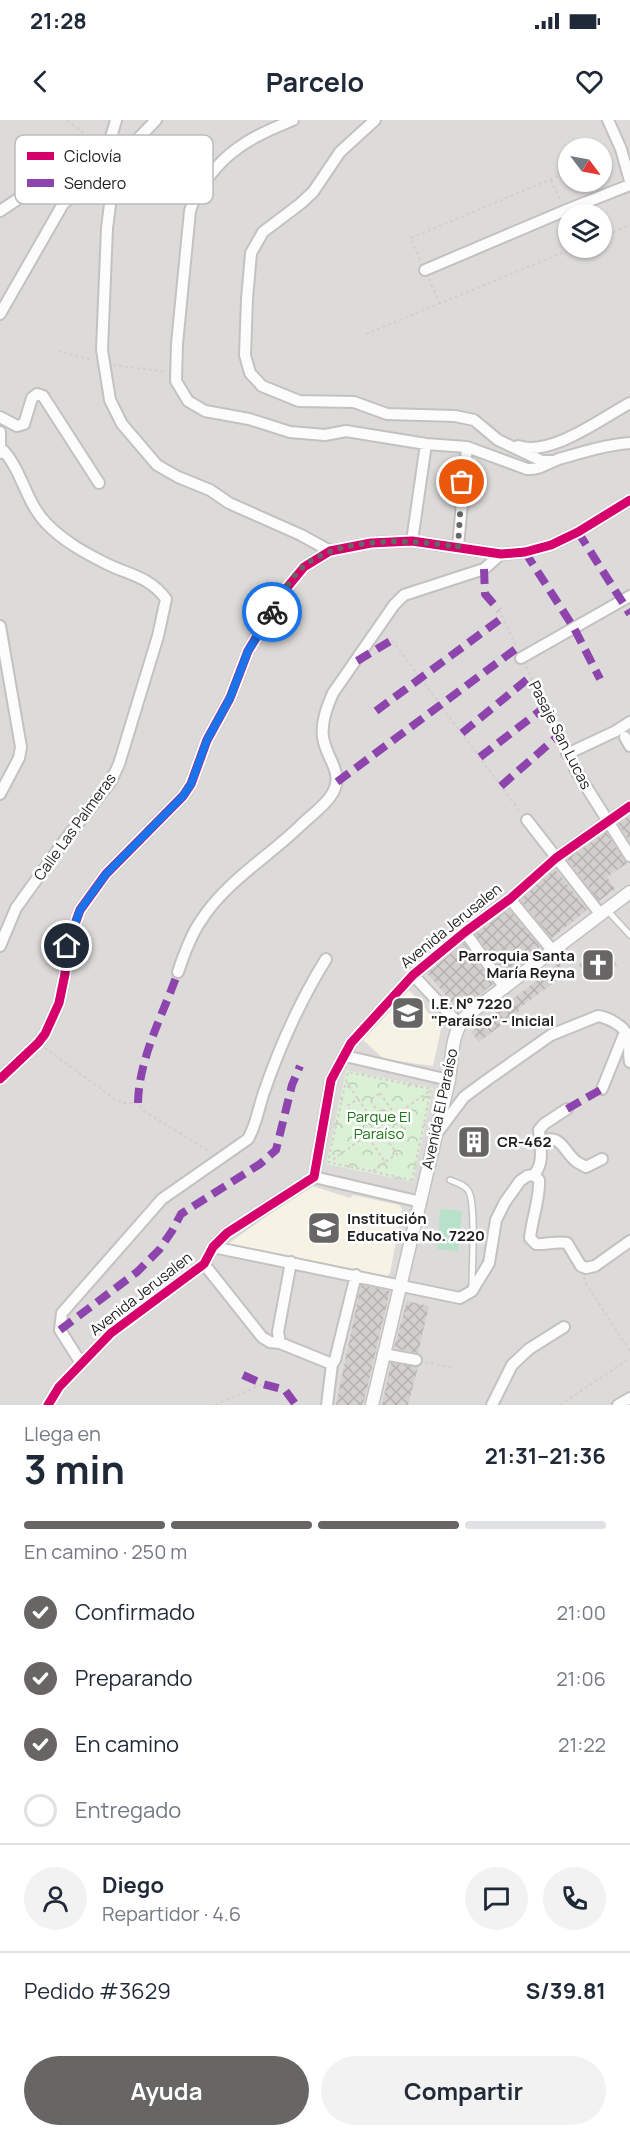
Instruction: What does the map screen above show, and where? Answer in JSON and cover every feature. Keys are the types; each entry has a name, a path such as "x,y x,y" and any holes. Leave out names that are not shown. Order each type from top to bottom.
{"street":[{"path":"112,135 116,120"},
{"path":"142,135 156,120"},
{"path":"213,173 237,148 293,120"},
{"path":"375,120 340,152 313,192 263,232 251,253 245,355 250,373 262,386 299,401 354,402 387,414 455,416 474,420 498,440 542,461 555,461"},
{"path":"580,204 630,183 621,149 608,120"},
{"path":"0,211 15,201"},
{"path":"0,314 63,204"},
{"path":"110,204 107,228 103,363 110,400 122,424 157,465 178,477 210,490 229,503 330,550"},
{"path":"192,204 177,344 176,381 188,401 205,411 249,419 290,432 326,435 346,431 426,444 467,447 527,469 536,470 555,461 606,445 630,443"},
{"path":"425,270 558,214"},
{"path":"0,417 17,426 24,424 32,398 37,394 43,396 99,483"},
{"path":"498,440 524,448 543,447 583,429 630,403"},
{"path":"0,432 1,451"},
{"path":"412,541 426,444"},
{"path":"458,547 467,447"},
{"name":"Calle Las Palmeras","path":"0,946 16,908 65,840 111,782 119,764 159,636 166,599 151,582 108,565 71,545 45,522 34,508 12,459 1,451"},
{"path":"0,1079 45,1034 59,1003 65,974 67,946 80,910 106,874 183,796 191,784 207,740 230,698 248,651 285,590 304,567 330,550 371,543 412,541 501,554 525,552 551,545 578,532 630,500"},
{"path":"177,972 186,947 200,921 218,899 243,874 275,850 329,798 336,786 338,776 323,738 327,708 333,693 394,605 404,595 484,569 501,554"},
{"path":"521,658 630,596"},
{"path":"0,626 21,747 19,758 0,794"},
{"path":"567,754 630,722"},
{"name":"Pasaje San Lucas","path":"575,769 630,856"},
{"name":"Avenida Jerusalen","path":"48,1405 59,1387 111,1333 204,1264 213,1247 227,1233 314,1177 331,1080 351,1043 413,975 510,899 556,858 630,806"},
{"path":"527,820 556,858 604,912"},
{"path":"413,975 459,1024 465,1017 630,892"},
{"path":"510,899 552,950"},
{"path":"465,932 505,988"},
{"path":"81,1363 60,1330 62,1312 162,1199 248,1139 256,1125 263,1096 298,1008 326,959"},
{"path":"437,1133 464,1097 551,1035 598,1017 605,1017 617,1023 626,1032 629,1037 630,1062"},
{"name":"Avenida El Paraíso","path":"372,1405 437,1133 449,1080 455,1034 459,1024"},
{"path":"602,1089 626,1032"},
{"path":"345,1056 449,1080"},
{"path":"213,1247 460,1298 472,1291 489,1263 496,1220 505,1202 520,1181 527,1176 534,1175 539,1168 542,1152 539,1130 544,1124 567,1109"},
{"path":"540,1142 548,1138 557,1141 576,1162 586,1167 602,1159"},
{"path":"534,1175 539,1180 539,1191 530,1238 536,1244 567,1243 581,1266 586,1268 595,1266 630,1241"},
{"path":"314,1177 421,1202"},
{"path":"280,1343 278,1332 291,1262"},
{"path":"204,1264 262,1337 332,1364"},
{"path":"327,1405 332,1364 335,1360 356,1275"},
{"path":"492,1405 512,1365 529,1349 564,1327"},
{"path":"383,1354 416,1360"},
{"path":"618,1405 630,1398"}],"lane":[{"path":"604,912 630,936"},
{"path":"450,1180 464,1185 470,1192 472,1291"}],"path":[{"path":"67,120 86,135"},
{"path":"411,238 558,177"},
{"path":"551,180 561,204"},
{"path":"612,233 630,225"},
{"path":"366,334 558,255"},
{"path":"58,351 103,363 176,374"},
{"path":"392,640 527,820"},
{"path":"38,1043 116,1100 124,1103 138,1103 144,1111 222,1159"},
{"path":"328,1162 348,1072 431,1089"},
{"path":"346,1080 397,1154 372,1171"},
{"path":"328,1162 412,1180 431,1089"},
{"path":"314,1177 328,1162 431,1089"},
{"path":"380,1093 405,1129 395,1136 385,1122 370,1100 380,1093"},
{"path":"339,1113 358,1099"},
{"path":"347,1106 385,1162"},
{"path":"581,1266 585,1282 630,1351"},
{"path":"560,1405 630,1358"},
{"path":"416,1360 454,1368"},
{"path":"215,1405 263,1384"}],"shaded area":[{"path":"0,120 630,120 630,1405 0,1405"},
{"name":"I.E. N° 7220 \"Paraíso\" - Inicial","path":"408,990 441,1029 433,1066 384,1059 362,1039"},
{"name":"Institución Educativa No. 7220","path":"309,1185 350,1198 353,1195 399,1205 402,1209 390,1273 384,1279 224,1247"}],"green space":[{"name":"Parque El Paraíso","path":"346,1070 433,1088 413,1182 326,1164"},
{"path":"440,1209 462,1211 458,1251 437,1249"}],"building":[{"path":"630,815 630,842 618,823"},
{"path":"606,832 627,863 607,877 615,889 599,901 567,859"},
{"path":"555,869 587,910 552,938 520,900"},
{"path":"509,909 540,947 504,974 475,934"},
{"path":"464,943 493,984 459,1011 427,973"},
{"name":"Parroquia Santa María Reyna","path":"608,949 617,966 588,982 579,964"},
{"path":"559,963 567,973 518,1009 519,1011 479,1042 471,1032"},
{"name":"CR-462","path":"474,1134 480,1137 483,1143 480,1149 474,1152 468,1149 465,1143 468,1137"},
{"path":"361,1285 390,1291 363,1405 336,1405"},
{"path":"407,1301 429,1306 418,1353 394,1348"},
{"path":"391,1363 418,1367 408,1405 382,1405"}],"marked path":[{"path":"578,532 630,614"},
{"path":"525,552 574,628 600,679"},
{"path":"484,569 485,594 499,610"},
{"path":"376,711 502,618"},
{"path":"357,661 392,640"},
{"path":"337,782 517,648"},
{"path":"462,733 530,677"},
{"path":"480,757 545,707"},
{"path":"501,786 558,736"},
{"path":"138,1103 139,1086 147,1053 178,972"},
{"path":"60,1330 137,1272 159,1250 181,1214 260,1164 276,1150 292,1085 300,1066"},
{"path":"567,1109 602,1089"},
{"path":"243,1375 285,1390 296,1405"}],"cycle path":[{"path":"0,1079 45,1034 59,1003 65,974 67,946 80,910 106,874 183,796 191,784 207,740 230,698 248,651 285,590 304,567 330,551 371,543 412,541 501,554 525,552 551,545 578,532 630,500"},
{"path":"48,1405 59,1387 111,1333 204,1264 213,1247 227,1233 314,1177 331,1080 351,1043 413,975 510,899 556,858 630,806"}],"way so far":[{"path":"272,612 285,590 304,567 330,550 371,543 412,541 458,547 462,482"}],"place":[{"name":"Parroquia Santa María Reyna","path":"598,965"},
{"name":"I.E. N° 7220 \"Paraíso\" - Inicial","path":"408,1013"},
{"name":"CR-462","path":"474,1142"},
{"name":"Institución Educativa No. 7220","path":"324,1228"}],"route":[{"path":"67,946 80,910 106,874 183,796 191,784 207,740 230,698 248,651 272,612"}]}
